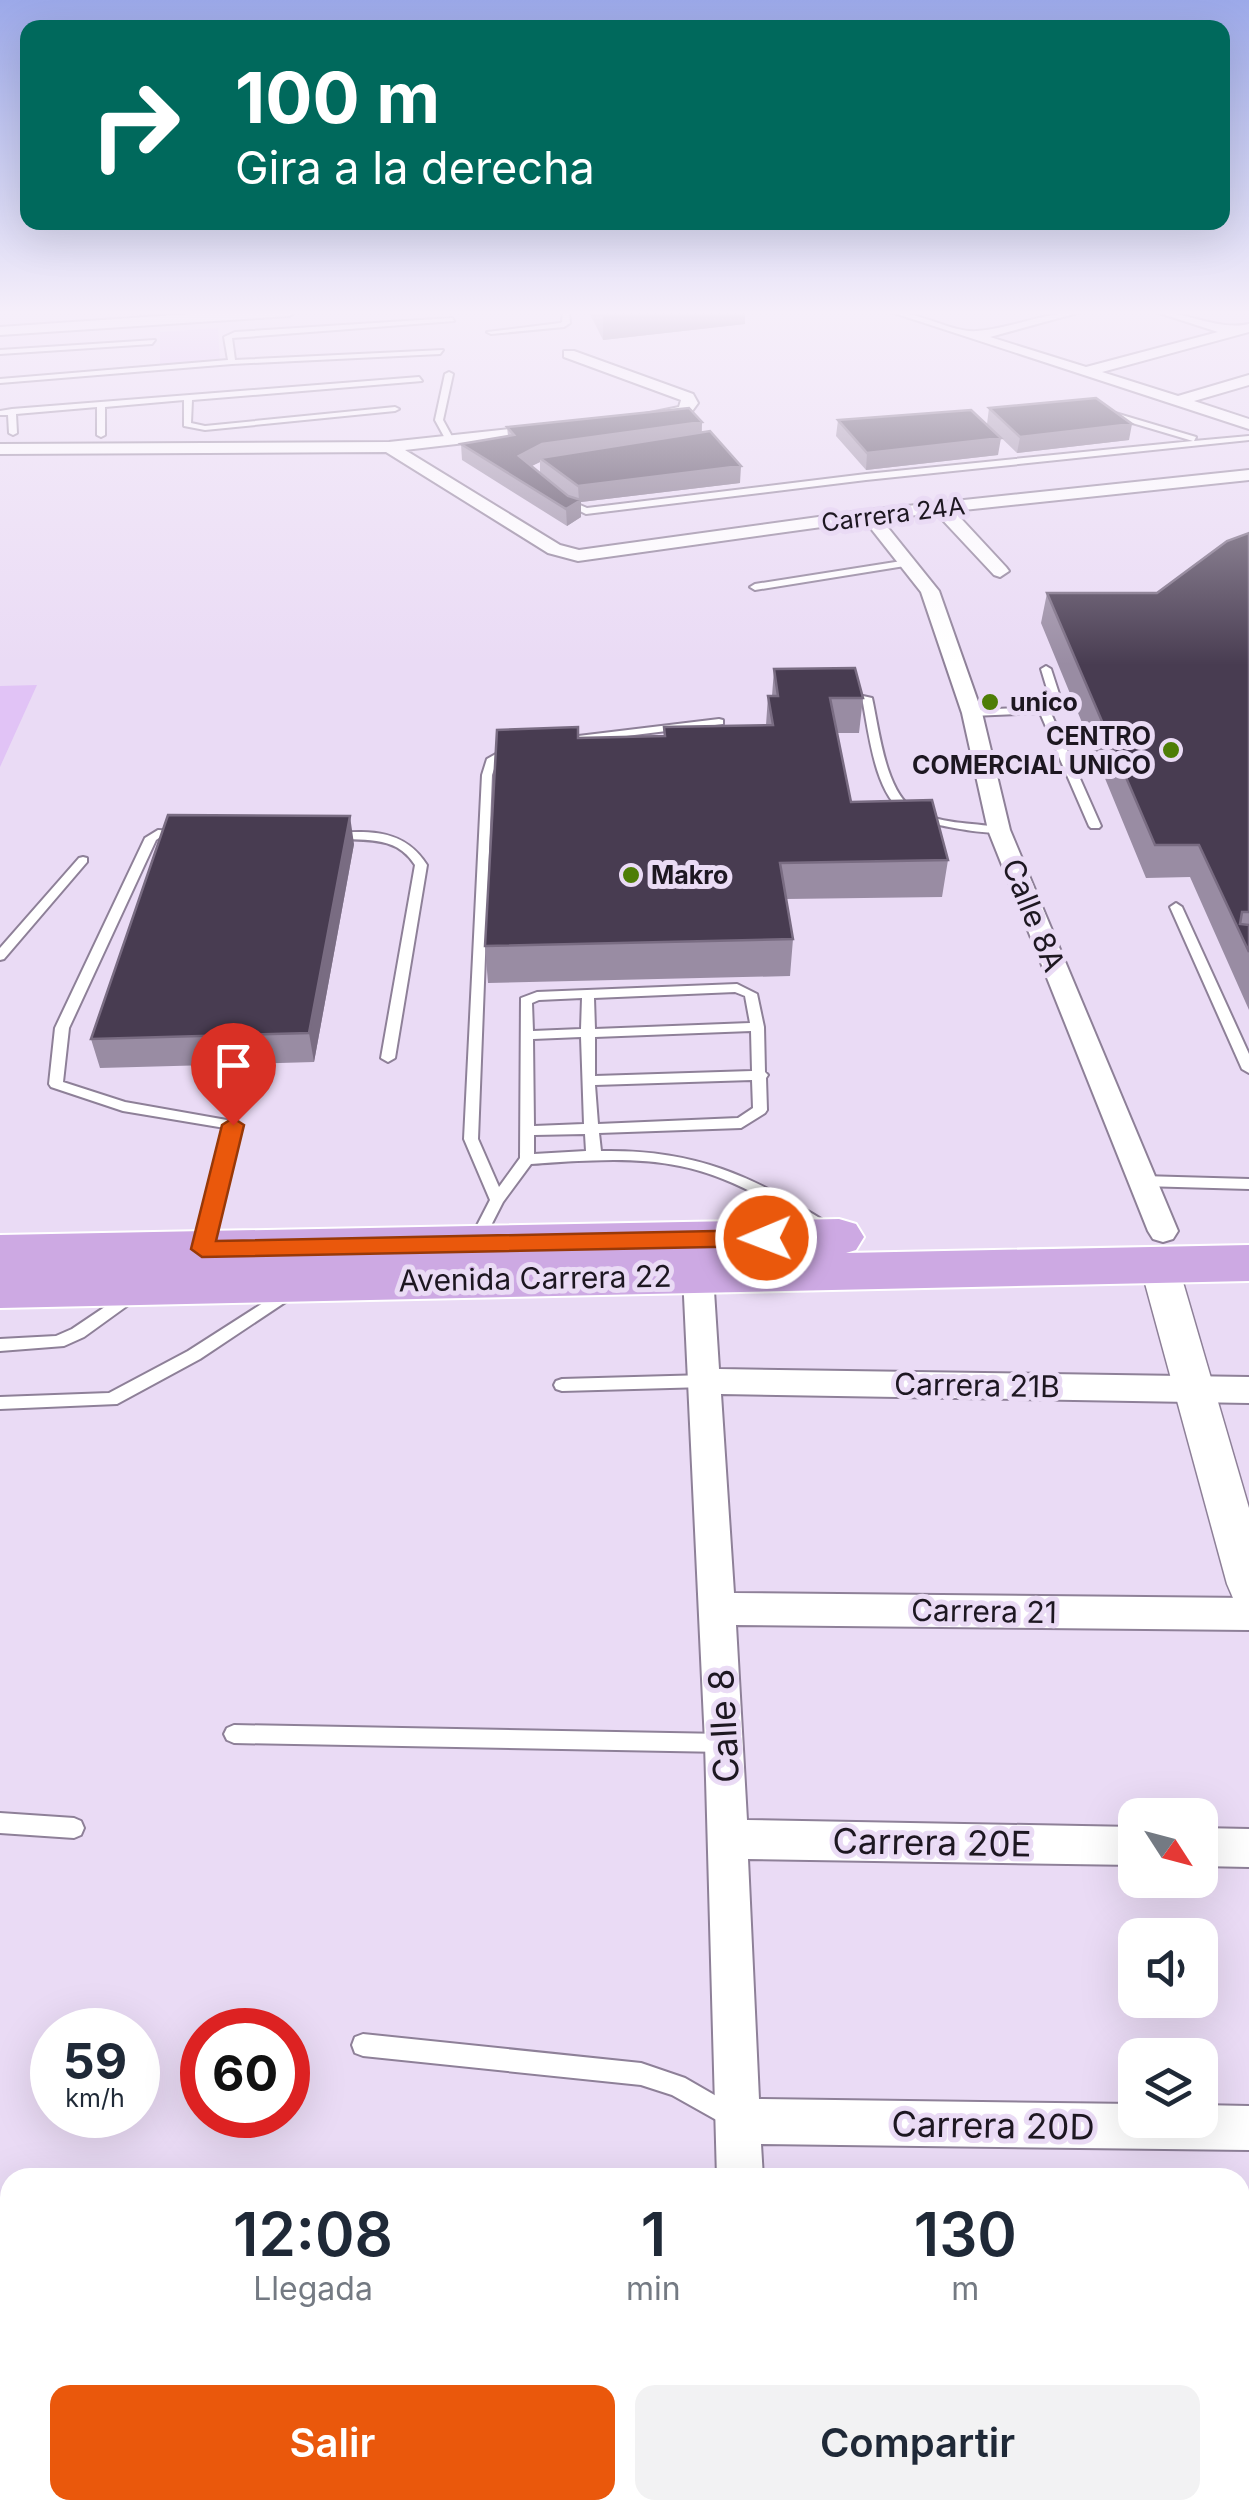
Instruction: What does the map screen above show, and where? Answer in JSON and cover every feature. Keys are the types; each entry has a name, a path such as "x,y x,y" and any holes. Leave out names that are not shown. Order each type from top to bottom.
{"main road":[{"name":"Avenida Carrera 22","path":"0,1289 698,1275 1161,1248 1249,1229"},
{"name":"Avenida Carrera 22","path":"0,1253 838,1237 1161,1248 1249,1263"}],"street":[{"path":"0,449 389,447 546,430"},
{"name":"Carrera 24A","path":"389,447 554,548 578,556 868,515 1245,478"},
{"path":"941,508 1000,571"},
{"path":"868,515 908,564"},
{"name":"Calle 8A","path":"908,564 930,591 972,713 999,830 1142,1181 1193,1388 1249,1584"},
{"name":"Calle 8","path":"698,1275 729,1839 739,2168"},
{"name":"Carrera 21B","path":"706,1380 1249,1390"},
{"name":"Carrera 21","path":"718,1609 1249,1614"},
{"name":"Carrera 20E","path":"729,1839 1118,1846"},
{"path":"1218,1847 1249,1848"},
{"name":"Carrera 20D","path":"737,2121 1249,2128"}],"lane":[{"path":"102,430 102,435"},
{"path":"444,430 451,442"},
{"path":"1162,430 1202,442"},
{"path":"558,497 586,512 1014,461 1249,438"},
{"path":"1000,447 1014,461"},
{"path":"755,587 908,564"},
{"path":"972,713 1044,710 1057,702 1046,670"},
{"path":"868,698 891,798 911,816 940,824 999,830"},
{"path":"1044,710 1095,826"},
{"path":"562,740 719,722"},
{"path":"497,1200 471,1140 484,816 490,761 523,745"},
{"path":"192,834 158,834 150,838 62,1028 56,1084 124,1106 233,1125 202,1249"},
{"path":"313,836 365,836 404,842 420,866 388,1058"},
{"path":"0,956 83,860"},
{"path":"1176,908 1249,1069"},
{"path":"474,1244 497,1200 526,1159 526,1001 588,994 737,988 751,994 761,1075 760,1110 741,1123 528,1131"},
{"path":"588,994 588,1080 594,1157"},
{"path":"528,1035 757,1027"},
{"path":"588,1080 761,1075"},
{"path":"526,1159 680,1161 772,1194 838,1237"},
{"path":"1142,1181 1249,1184"},
{"path":"0,1403 111,1399 194,1355 304,1282"},
{"path":"0,1345 58,1342 78,1334 144,1286"},
{"path":"562,1385 706,1380"},
{"path":"234,1734 724,1743"},
{"path":"0,1822 74,1828"},
{"path":"363,2045 641,2074 677,2086 737,2121"}],"shaded area":[{"path":"37,685 0,767 0,686"}],"building":[{"path":"509,430 647,430 542,444 519,456 568,496 581,500 566,509 461,444 514,435"},
{"path":"846,430 992,430 1001,438 867,453"},
{"path":"1012,430 1084,430 1020,437"},
{"path":"710,431 741,466 578,486 540,458"},
{"name":"CENTRO COMERCIAL UNICO","path":"1249,533 1249,912 1242,912 1240,924 1249,925 1249,952 1199,845 1155,845 1047,593 1157,593 1227,541"},
{"name":"Makro","path":"855,668 863,698 830,698 851,802 932,800 948,860 780,863 793,939 485,946 497,730 578,727 578,738 665,736 664,727 773,725 768,696 778,696 774,669"},
{"path":"168,815 350,816 309,1033 91,1039"}],"place":[{"name":"unico","path":"990,702"},
{"name":"CENTRO COMERCIAL UNICO","path":"1171,750"},
{"name":"Makro","path":"631,875"}],"route":[{"path":"233,1125 202,1249 766,1238"}]}
